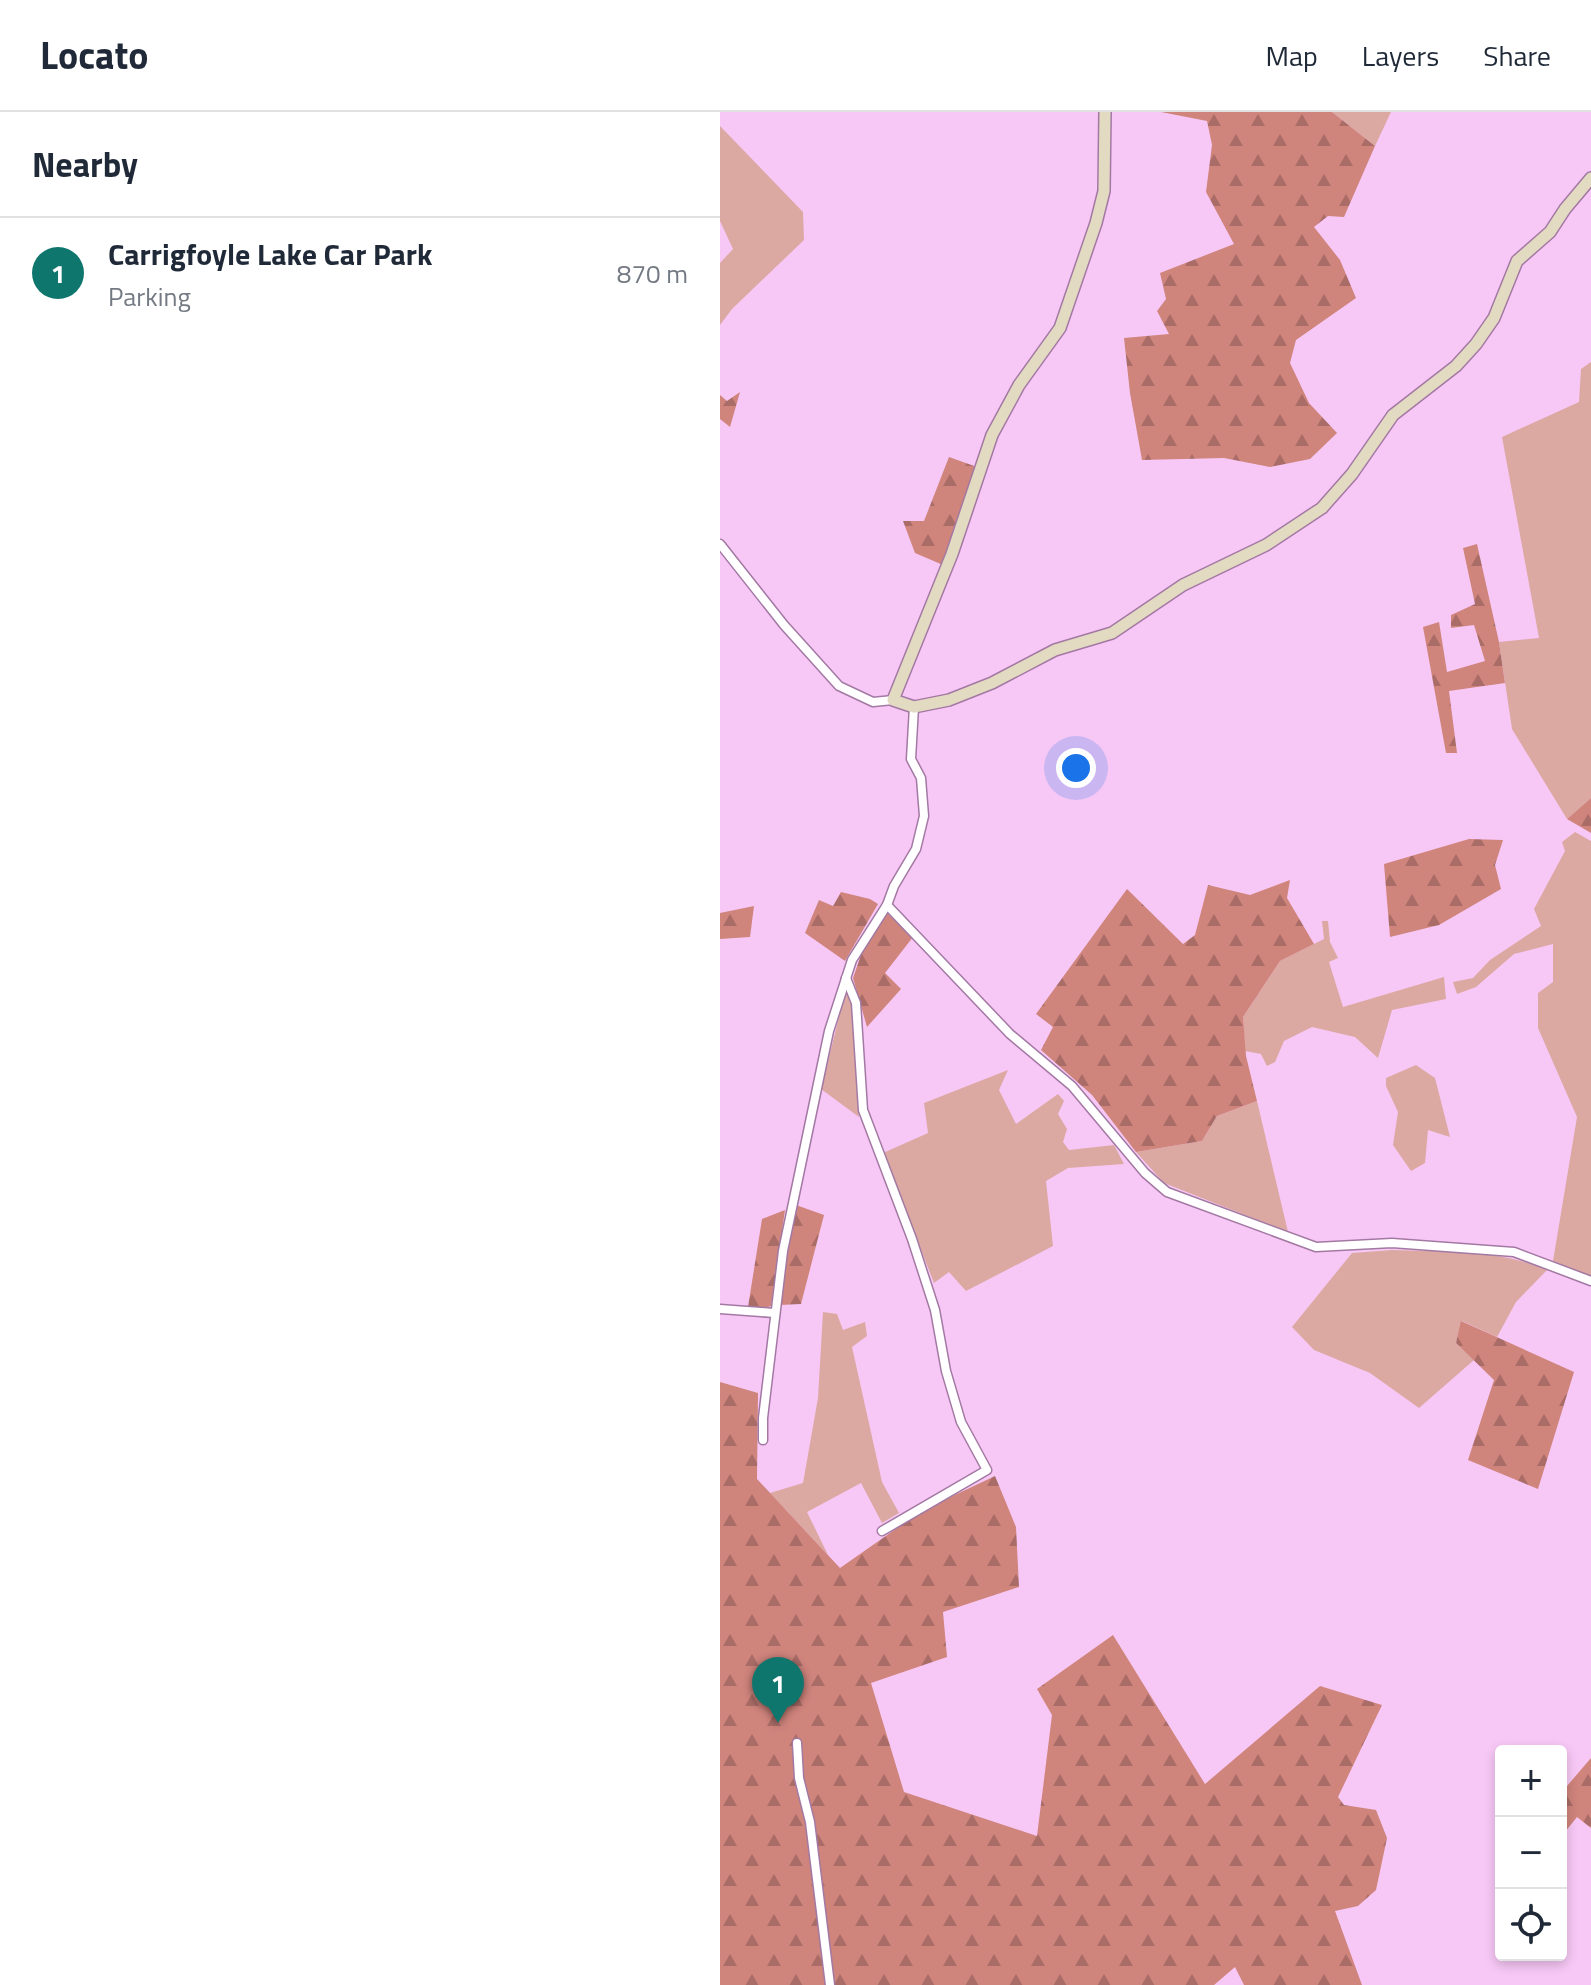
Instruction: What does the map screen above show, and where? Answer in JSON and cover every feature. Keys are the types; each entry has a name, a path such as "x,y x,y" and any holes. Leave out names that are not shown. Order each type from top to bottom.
{"street":[{"path":"893,700 952,554 992,435 1019,385 1060,328 1104,191 1105,112"},
{"path":"720,544 784,625 839,686 873,702 893,700 914,707 949,700 1004,677 1055,650 1112,633 1183,585 1266,545 1322,508 1352,474 1393,415 1456,366 1476,344 1504,297 1517,261 1550,232 1591,178"},
{"path":"763,1440 774,1313 783,1251 829,1031 852,960 887,905 894,886 916,849 924,816 921,778 911,759 914,707"},
{"path":"887,905 1010,1034 1072,1086 1145,1173 1167,1192 1316,1247 1392,1243 1514,1252 1591,1281"},
{"path":"846,977 856,1003 863,1110 912,1239 935,1310 946,1371 961,1422 987,1470 882,1531"},
{"path":"720,1309 774,1313"},
{"path":"797,1743 799,1778 810,1822 830,1985"}],"shaded area":[{"path":"1332,112 1391,112 1375,146"},
{"path":"720,126 803,212 804,240 732,309 720,325 720,263 733,249 720,221"},
{"path":"1591,362 1591,798 1567,819 1512,729 1499,642 1539,638 1502,437 1579,402 1581,369"},
{"path":"1575,832 1591,841 1591,1277 1553,1261 1577,1117 1538,1028 1538,993 1553,982 1553,944 1514,954 1476,987 1457,994 1453,982 1473,978 1490,960 1541,926 1534,909 1565,851 1562,842"},
{"path":"1322,921 1328,921 1330,942 1338,958 1329,962 1343,1007 1444,977 1446,999 1392,1010 1378,1058 1355,1037 1312,1027 1284,1041 1275,1062 1267,1066 1261,1054 1245,1051 1243,1017 1280,961 1324,939"},
{"path":"846,989 853,1006 859,1117 821,1089"},
{"path":"1416,1065 1435,1078 1450,1137 1428,1130 1425,1163 1411,1171 1393,1145 1398,1112 1386,1086 1386,1078"},
{"path":"1008,1070 999,1090 1016,1124 1058,1094 1064,1101 1058,1114 1067,1129 1063,1142 1069,1150 1114,1145 1124,1164 1068,1168 1046,1181 1053,1246 966,1291 949,1272 934,1283 883,1153 928,1133 924,1103"},
{"path":"1257,1101 1288,1232 1164,1183 1136,1152 1202,1141 1217,1116"},
{"path":"1392,1250 1490,1255 1547,1270 1516,1302 1497,1337 1462,1321 1456,1343 1474,1360 1419,1408 1370,1373 1314,1350 1292,1327 1352,1253"},
{"path":"823,1312 837,1314 843,1330 865,1322 867,1336 852,1347 882,1482 899,1513 882,1523 861,1483 807,1512 828,1555 770,1493 803,1483 818,1398"}],"green space":[{"path":"1161,112 1332,112 1375,146 1344,217 1328,216 1314,227 1340,260 1356,298 1296,340 1290,363 1309,403 1337,433 1310,459 1270,467 1224,458 1142,460 1124,338 1169,334 1157,311 1166,299 1160,273 1234,244 1206,192 1212,145 1207,121"},
{"path":"740,392 730,427 720,419 720,395 727,401"},
{"path":"949,457 977,467 943,565 915,553 903,521 924,521"},
{"path":"1477,544 1505,683 1449,691 1457,753 1446,753 1423,627 1439,622 1447,672 1485,661 1474,625 1451,628 1451,615 1475,604 1463,548"},
{"path":"1591,798 1591,833 1567,819"},
{"path":"1469,839 1503,840 1495,865 1501,889 1439,925 1390,937 1384,864"},
{"path":"1290,880 1287,898 1314,944 1280,961 1243,1017 1246,1056 1257,1101 1217,1116 1202,1141 1136,1152 1092,1095 1041,1050 1053,1027 1036,1014 1127,889 1183,944 1195,935 1208,885 1250,895"},
{"path":"841,892 878,904 845,961 805,933 819,900 833,906"},
{"path":"754,906 750,937 720,939 720,913"},
{"path":"887,913 913,937 885,973 901,989 867,1027 853,978 861,955"},
{"path":"796,1205 824,1215 801,1304 779,1305"},
{"path":"785,1210 771,1306 758,1310 748,1307 762,1219"},
{"path":"1461,1321 1574,1372 1538,1489 1468,1460 1494,1380 1456,1343"},
{"path":"720,1382 758,1393 757,1479 840,1568 923,1510 995,1476 1016,1527 1019,1587 943,1612 947,1657 871,1683 904,1792 1037,1836 1052,1715 1037,1689 1113,1635 1205,1784 1320,1686 1382,1705 1338,1797 1344,1805 1376,1810 1387,1838 1376,1890 1358,1906 1335,1911 1362,1985 1244,1985 1235,1967 1214,1985 720,1985"},
{"path":"1591,1758 1591,1828 1577,1817 1567,1830 1567,1786"}],"place":[{"name":"Carrigfoyle Lake Car Park","path":"778,1723"}]}
